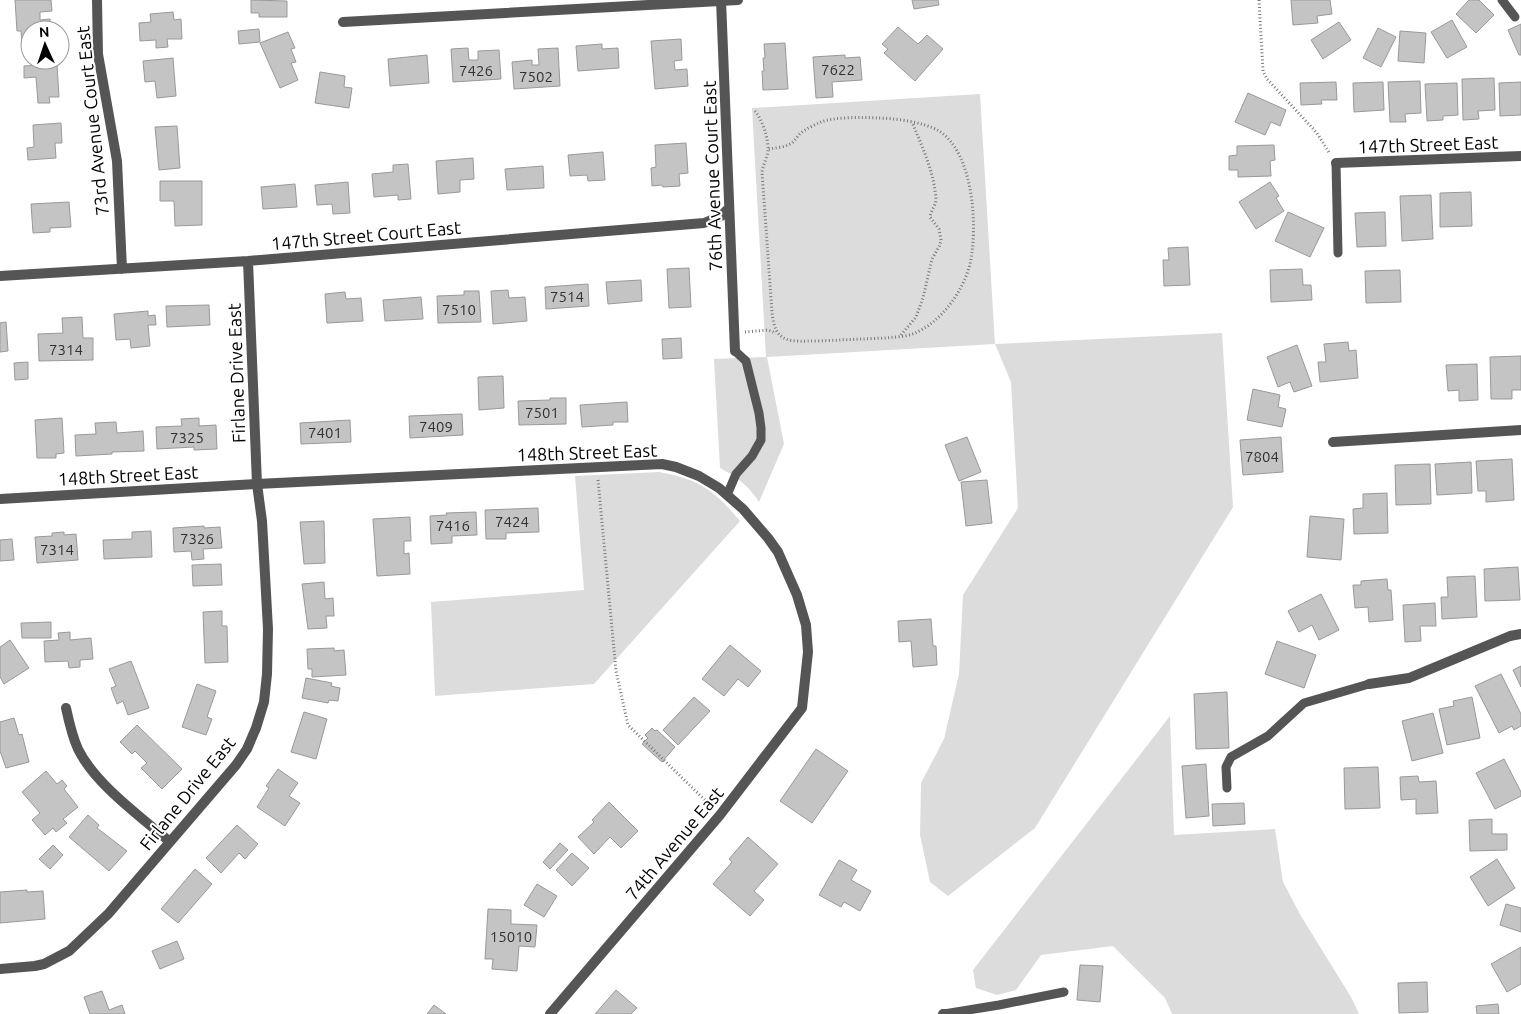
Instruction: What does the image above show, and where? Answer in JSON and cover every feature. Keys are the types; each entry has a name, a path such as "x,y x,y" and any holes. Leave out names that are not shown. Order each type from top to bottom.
{"street":[{"name":"73rd Avenue Court East","path":"97,0 98,54 117,161 122,268"},
{"path":"343,22 738,0"},
{"name":"76th Avenue Court East","path":"721,1 735,351"},
{"name":"147th Street East","path":"1336,163 1521,156"},
{"name":"147th Street Court East","path":"0,276 248,261 704,223 721,216 729,208"},
{"name":"Firlane Drive East","path":"0,969 44,964 69,951 109,913 239,760 256,728 264,702 268,629 262,521 258,489 248,261"},
{"path":"1333,442 1521,430"},
{"name":"148th Street East","path":"0,499 258,489 597,466 662,464 676,467 699,476 727,495 743,509 768,538 788,573 797,594 806,625 808,652 806,683"},
{"path":"1369,684 1409,678 1510,636 1521,634"},
{"name":"74th Avenue East","path":"550,1014 720,815 802,708 806,683"},
{"path":"66,708 76,743 91,769 105,785 170,842"}],"lane":[{"path":"1502,0 1515,17"},
{"path":"1336,163 1338,253"},
{"path":"727,495 736,474 757,450 761,440 759,413 746,361 735,351"},
{"path":"1227,788 1226,767 1231,757 1268,736 1304,702 1369,684"},
{"path":"944,1014 1064,992"}],"path":[{"path":"1259,0 1262,71 1267,79 1317,133 1336,163"},
{"path":"755,110 763,124 768,150 762,172 772,318 776,333"},
{"path":"734,333 768,330 782,338 795,341 860,340 914,334 946,309 959,290 970,265 973,236 969,179 965,165 955,148 941,132 930,126 912,122 878,118 822,121 801,133 793,142 768,150"},
{"path":"900,336 916,317 923,298 932,259 942,240 939,229 930,217 936,200 933,182 922,145 912,122"},
{"path":"597,466 616,671 628,725 720,815"}],"shaded area":[{"path":"980,94 995,344 767,357 784,444 759,502 742,482 720,468 714,359 766,357 752,108"},
{"path":"1222,333 1233,507 1035,828 948,896 930,882 920,835 921,783 944,739 959,674 963,595 1018,508 1011,382 995,344"},
{"path":"659,472 685,478 705,488 714,494 740,521 594,684 435,696 431,602 584,590 575,476"},
{"path":"1170,716 1174,835 1275,829 1283,882 1301,916 1351,997 1359,1014 1172,1014 1165,998 1113,946 1041,955 1016,990 997,995 976,988 973,970"}],"building":[{"path":"15,0 51,0 52,11 40,12 40,20 20,20 20,31 17,31"},
{"path":"251,0 287,1 287,17 259,17 259,13 251,13"},
{"path":"912,0 938,0 939,5 914,9"},
{"path":"1291,0 1330,0 1332,14 1317,16 1318,23 1293,25"},
{"path":"1469,0 1479,0 1494,15 1476,33 1456,14"},
{"path":"173,12 174,20 181,19 182,39 167,39 168,47 156,48 156,40 140,41 139,23 151,22 150,14"},
{"path":"1452,20 1467,47 1447,58 1431,32"},
{"path":"1339,22 1351,40 1323,59 1311,40"},
{"path":"1521,24 1521,55 1519,55 1508,30"},
{"path":"898,27 918,44 927,35 943,49 915,81 884,53 888,49 882,44"},
{"path":"1378,28 1396,37 1381,67 1363,58"},
{"path":"259,29 260,42 239,44 238,31"},
{"path":"1400,31 1426,33 1424,63 1398,61"},
{"path":"288,32 295,48 291,49 296,62 291,63 298,80 280,88 260,43"},
{"path":"681,39 682,60 674,61 675,70 687,69 688,86 655,89 651,41"},
{"path":"785,43 788,89 763,90 764,44"},
{"path":"602,44 602,49 618,48 619,68 578,71 576,46"},
{"path":"468,48 469,60 478,60 478,51 499,50 501,79 453,82 451,49"},
{"path":"558,48 560,86 514,89 512,62 532,60 532,65 539,65 538,49"},
{"path":"427,55 429,83 390,86 388,59"},
{"path":"845,55 845,58 860,57 862,80 832,82 833,97 816,98 813,57"},
{"path":"173,58 176,96 157,98 155,81 145,82 143,61"},
{"path":"24,70 57,70 59,97 49,97 50,103 38,103 36,77 24,78"},
{"path":"320,72 345,76 344,87 352,88 349,108 315,103"},
{"path":"1494,78 1495,110 1478,111 1479,119 1463,120 1462,79"},
{"path":"1420,81 1421,113 1405,114 1406,122 1390,122 1388,82"},
{"path":"1336,82 1337,100 1321,100 1322,104 1301,105 1300,83"},
{"path":"1383,82 1384,110 1354,112 1353,83"},
{"path":"1521,82 1521,115 1500,116 1499,83"},
{"path":"1457,83 1458,115 1443,116 1443,120 1427,121 1425,84"},
{"path":"1248,93 1286,110 1280,126 1271,122 1265,135 1235,122"},
{"path":"61,123 62,143 55,143 56,158 28,160 27,148 34,147 33,125"},
{"path":"177,126 180,168 159,170 155,127"},
{"path":"686,143 688,173 679,174 680,186 652,186 651,168 656,167 655,145"},
{"path":"1274,145 1275,160 1270,161 1271,176 1238,177 1238,170 1229,170 1229,156 1237,155 1237,146"},
{"path":"603,152 605,180 588,181 587,175 570,176 568,155"},
{"path":"473,158 474,179 460,180 460,192 438,194 436,161"},
{"path":"408,164 411,199 398,200 398,195 374,197 372,174 393,172 393,165"},
{"path":"543,166 544,188 507,190 505,169"},
{"path":"160,181 202,181 202,225 175,226 174,201 160,201"},
{"path":"348,182 350,213 333,214 332,204 317,205 315,185"},
{"path":"1270,182 1279,196 1276,198 1284,211 1256,229 1239,202"},
{"path":"295,184 297,207 263,209 261,187"},
{"path":"1471,192 1472,226 1440,227 1440,193"},
{"path":"1431,195 1433,239 1402,241 1400,196"},
{"path":"69,202 71,227 50,228 50,232 33,233 31,204"},
{"path":"1288,212 1324,228 1310,257 1275,241"},
{"path":"1385,212 1386,246 1357,247 1355,213"},
{"path":"1188,247 1190,285 1164,286 1163,260 1169,260 1168,248"},
{"path":"689,268 691,307 669,308 667,269"},
{"path":"1302,269 1303,285 1311,285 1312,300 1271,302 1270,270"},
{"path":"1400,270 1401,302 1366,303 1365,271"},
{"path":"641,280 642,301 608,304 606,282"},
{"path":"588,284 589,306 546,309 545,287"},
{"path":"508,290 509,298 525,297 527,321 493,324 491,291"},
{"path":"464,291 479,291 481,322 438,323 437,296 464,295"},
{"path":"345,292 346,299 361,298 363,321 327,323 325,294"},
{"path":"421,297 423,319 385,321 383,300"},
{"path":"209,305 210,325 167,327 166,306"},
{"path":"148,311 148,316 155,315 156,325 148,325 150,346 131,348 130,339 116,340 114,314"},
{"path":"82,317 83,338 93,338 93,360 39,361 38,334 63,333 62,318"},
{"path":"6,322 8,351 0,352 0,323"},
{"path":"681,338 682,358 663,359 662,339"},
{"path":"1348,342 1349,351 1356,350 1358,378 1320,382 1318,362 1326,362 1324,344"},
{"path":"1297,345 1312,386 1294,392 1290,382 1278,387 1267,357"},
{"path":"1521,356 1521,390 1512,390 1512,399 1491,399 1490,357"},
{"path":"28,362 28,379 15,380 14,363"},
{"path":"1477,364 1478,400 1459,401 1459,390 1448,391 1446,365"},
{"path":"503,376 504,408 479,410 478,377"},
{"path":"1253,389 1280,395 1278,407 1286,409 1282,427 1247,420"},
{"path":"550,398 566,398 566,424 519,425 518,401 550,400"},
{"path":"627,402 628,422 613,422 613,425 582,427 580,405"},
{"path":"462,414 463,435 410,438 409,416"},
{"path":"62,418 64,453 56,454 56,458 37,458 35,420"},
{"path":"199,418 199,426 216,425 217,449 194,450 194,447 157,449 156,427 182,426 181,419"},
{"path":"350,420 351,442 301,444 300,423"},
{"path":"116,422 117,433 143,431 144,451 76,456 75,435 96,434 95,423"},
{"path":"967,437 981,472 959,481 945,445"},
{"path":"1281,437 1283,472 1243,475 1240,440"},
{"path":"1512,459 1514,500 1486,502 1486,491 1478,491 1476,461"},
{"path":"1471,462 1472,493 1437,495 1435,464"},
{"path":"1430,464 1431,504 1396,505 1395,465"},
{"path":"987,480 992,523 966,526 961,482"},
{"path":"1387,493 1388,533 1354,534 1353,509 1363,508 1363,494"},
{"path":"538,508 539,532 506,533 506,539 486,539 485,510"},
{"path":"476,512 477,535 452,536 452,543 431,544 430,516 447,515 446,513"},
{"path":"1310,516 1344,519 1341,560 1307,557"},
{"path":"410,517 411,541 404,541 404,554 409,553 410,574 377,576 373,519"},
{"path":"324,521 325,563 304,564 300,522"},
{"path":"204,526 204,528 220,527 222,548 203,549 204,559 192,560 191,551 174,552 173,528"},
{"path":"151,531 152,557 104,559 103,540 132,539 132,532"},
{"path":"64,532 64,535 76,534 78,560 37,563 35,537 52,536 52,533"},
{"path":"12,539 14,560 0,561 0,540"},
{"path":"221,564 222,585 193,586 192,565"},
{"path":"1518,567 1520,600 1485,601 1484,569"},
{"path":"1475,576 1477,617 1442,619 1441,597 1448,597 1447,577"},
{"path":"1387,579 1388,590 1391,590 1393,620 1369,622 1368,607 1355,608 1353,585 1361,585 1361,581"},
{"path":"324,582 325,599 333,598 334,616 326,616 327,628 308,629 302,584"},
{"path":"1321,594 1339,630 1319,640 1312,625 1299,632 1288,611"},
{"path":"1435,603 1436,626 1420,626 1421,641 1405,642 1403,605"},
{"path":"222,611 222,626 227,626 228,662 205,663 203,612"},
{"path":"931,619 933,646 936,646 937,665 913,667 911,641 899,642 898,621"},
{"path":"51,622 51,638 22,638 21,623"},
{"path":"70,632 70,640 91,638 93,659 80,660 80,667 69,668 68,661 45,662 44,641 59,640 58,633"},
{"path":"10,640 29,668 4,684 0,677 0,647"},
{"path":"1277,641 1316,655 1304,688 1265,674"},
{"path":"730,645 761,671 748,687 738,679 724,696 702,679"},
{"path":"334,648 334,651 344,650 346,675 312,677 312,669 308,669 307,649"},
{"path":"131,661 149,708 128,715 123,701 117,704 111,688 116,686 109,669"},
{"path":"1521,666 1521,687 1513,670"},
{"path":"1501,674 1521,714 1521,726 1514,730 1512,726 1499,733 1475,686"},
{"path":"306,678 332,683 331,686 340,688 338,701 329,700 328,703 302,698"},
{"path":"197,684 216,691 207,717 212,719 206,735 182,727"},
{"path":"1227,692 1229,748 1196,749 1194,694"},
{"path":"694,697 710,711 678,745 663,730"},
{"path":"1472,697 1480,738 1447,745 1439,709 1454,706 1453,701"},
{"path":"304,712 327,719 316,759 291,752"},
{"path":"1433,713 1443,753 1412,761 1402,721"},
{"path":"14,718 19,735 22,734 29,762 6,768 0,751 0,722"},
{"path":"137,725 182,769 162,789 141,768 147,763 135,751 132,754 120,742"},
{"path":"652,728 655,731 657,730 675,747 662,762 642,744 648,738 645,735"},
{"path":"816,749 848,771 812,823 780,801"},
{"path":"1504,759 1521,792 1521,796 1495,809 1476,773"},
{"path":"1206,764 1209,816 1186,818 1182,766"},
{"path":"1378,767 1380,808 1345,809 1344,768"},
{"path":"278,769 298,783 289,796 300,803 285,826 257,807 269,788 266,786"},
{"path":"46,771 57,784 62,780 67,786 64,789 78,807 63,819 67,823 56,832 53,828 45,835 32,820 40,813 22,792"},
{"path":"1418,776 1419,782 1436,781 1438,813 1416,814 1416,799 1401,800 1400,777"},
{"path":"609,802 638,831 621,848 610,837 594,854 578,837 594,822 592,820"},
{"path":"1244,803 1245,824 1213,826 1212,804"},
{"path":"88,815 99,825 97,828 127,851 109,871 69,837"},
{"path":"1492,819 1492,834 1507,834 1507,850 1470,851 1469,820"},
{"path":"237,825 258,844 245,859 239,853 221,873 206,858"},
{"path":"748,837 778,864 754,891 764,900 750,916 713,884 732,862 729,859"},
{"path":"560,843 568,850 550,869 543,862"},
{"path":"53,845 63,855 50,869 39,859"},
{"path":"572,853 589,868 572,886 556,870"},
{"path":"1497,859 1515,888 1488,906 1470,877"},
{"path":"839,860 857,870 851,880 871,891 860,911 844,902 841,907 819,895"},
{"path":"195,869 212,884 178,923 161,909"},
{"path":"537,884 557,896 544,917 524,905"},
{"path":"27,890 27,892 43,891 45,919 0,923 0,892"},
{"path":"1506,904 1521,908 1521,932 1500,925"},
{"path":"488,909 511,910 511,924 537,925 535,947 519,946 517,971 492,969 493,959 485,959"},
{"path":"177,941 184,959 160,969 152,951"},
{"path":"1521,947 1521,984 1507,992 1491,964"},
{"path":"1080,965 1103,966 1100,1002 1077,1000"},
{"path":"1427,982 1428,1012 1399,1013 1398,983"},
{"path":"616,990 637,1008 631,1014 595,1014"},
{"path":"102,991 109,1010 122,1005 125,1014 90,1014 84,997"},
{"path":"1498,1004 1499,1014 1477,1014 1476,1006"},
{"path":"434,1005 446,1014 427,1014"}]}
